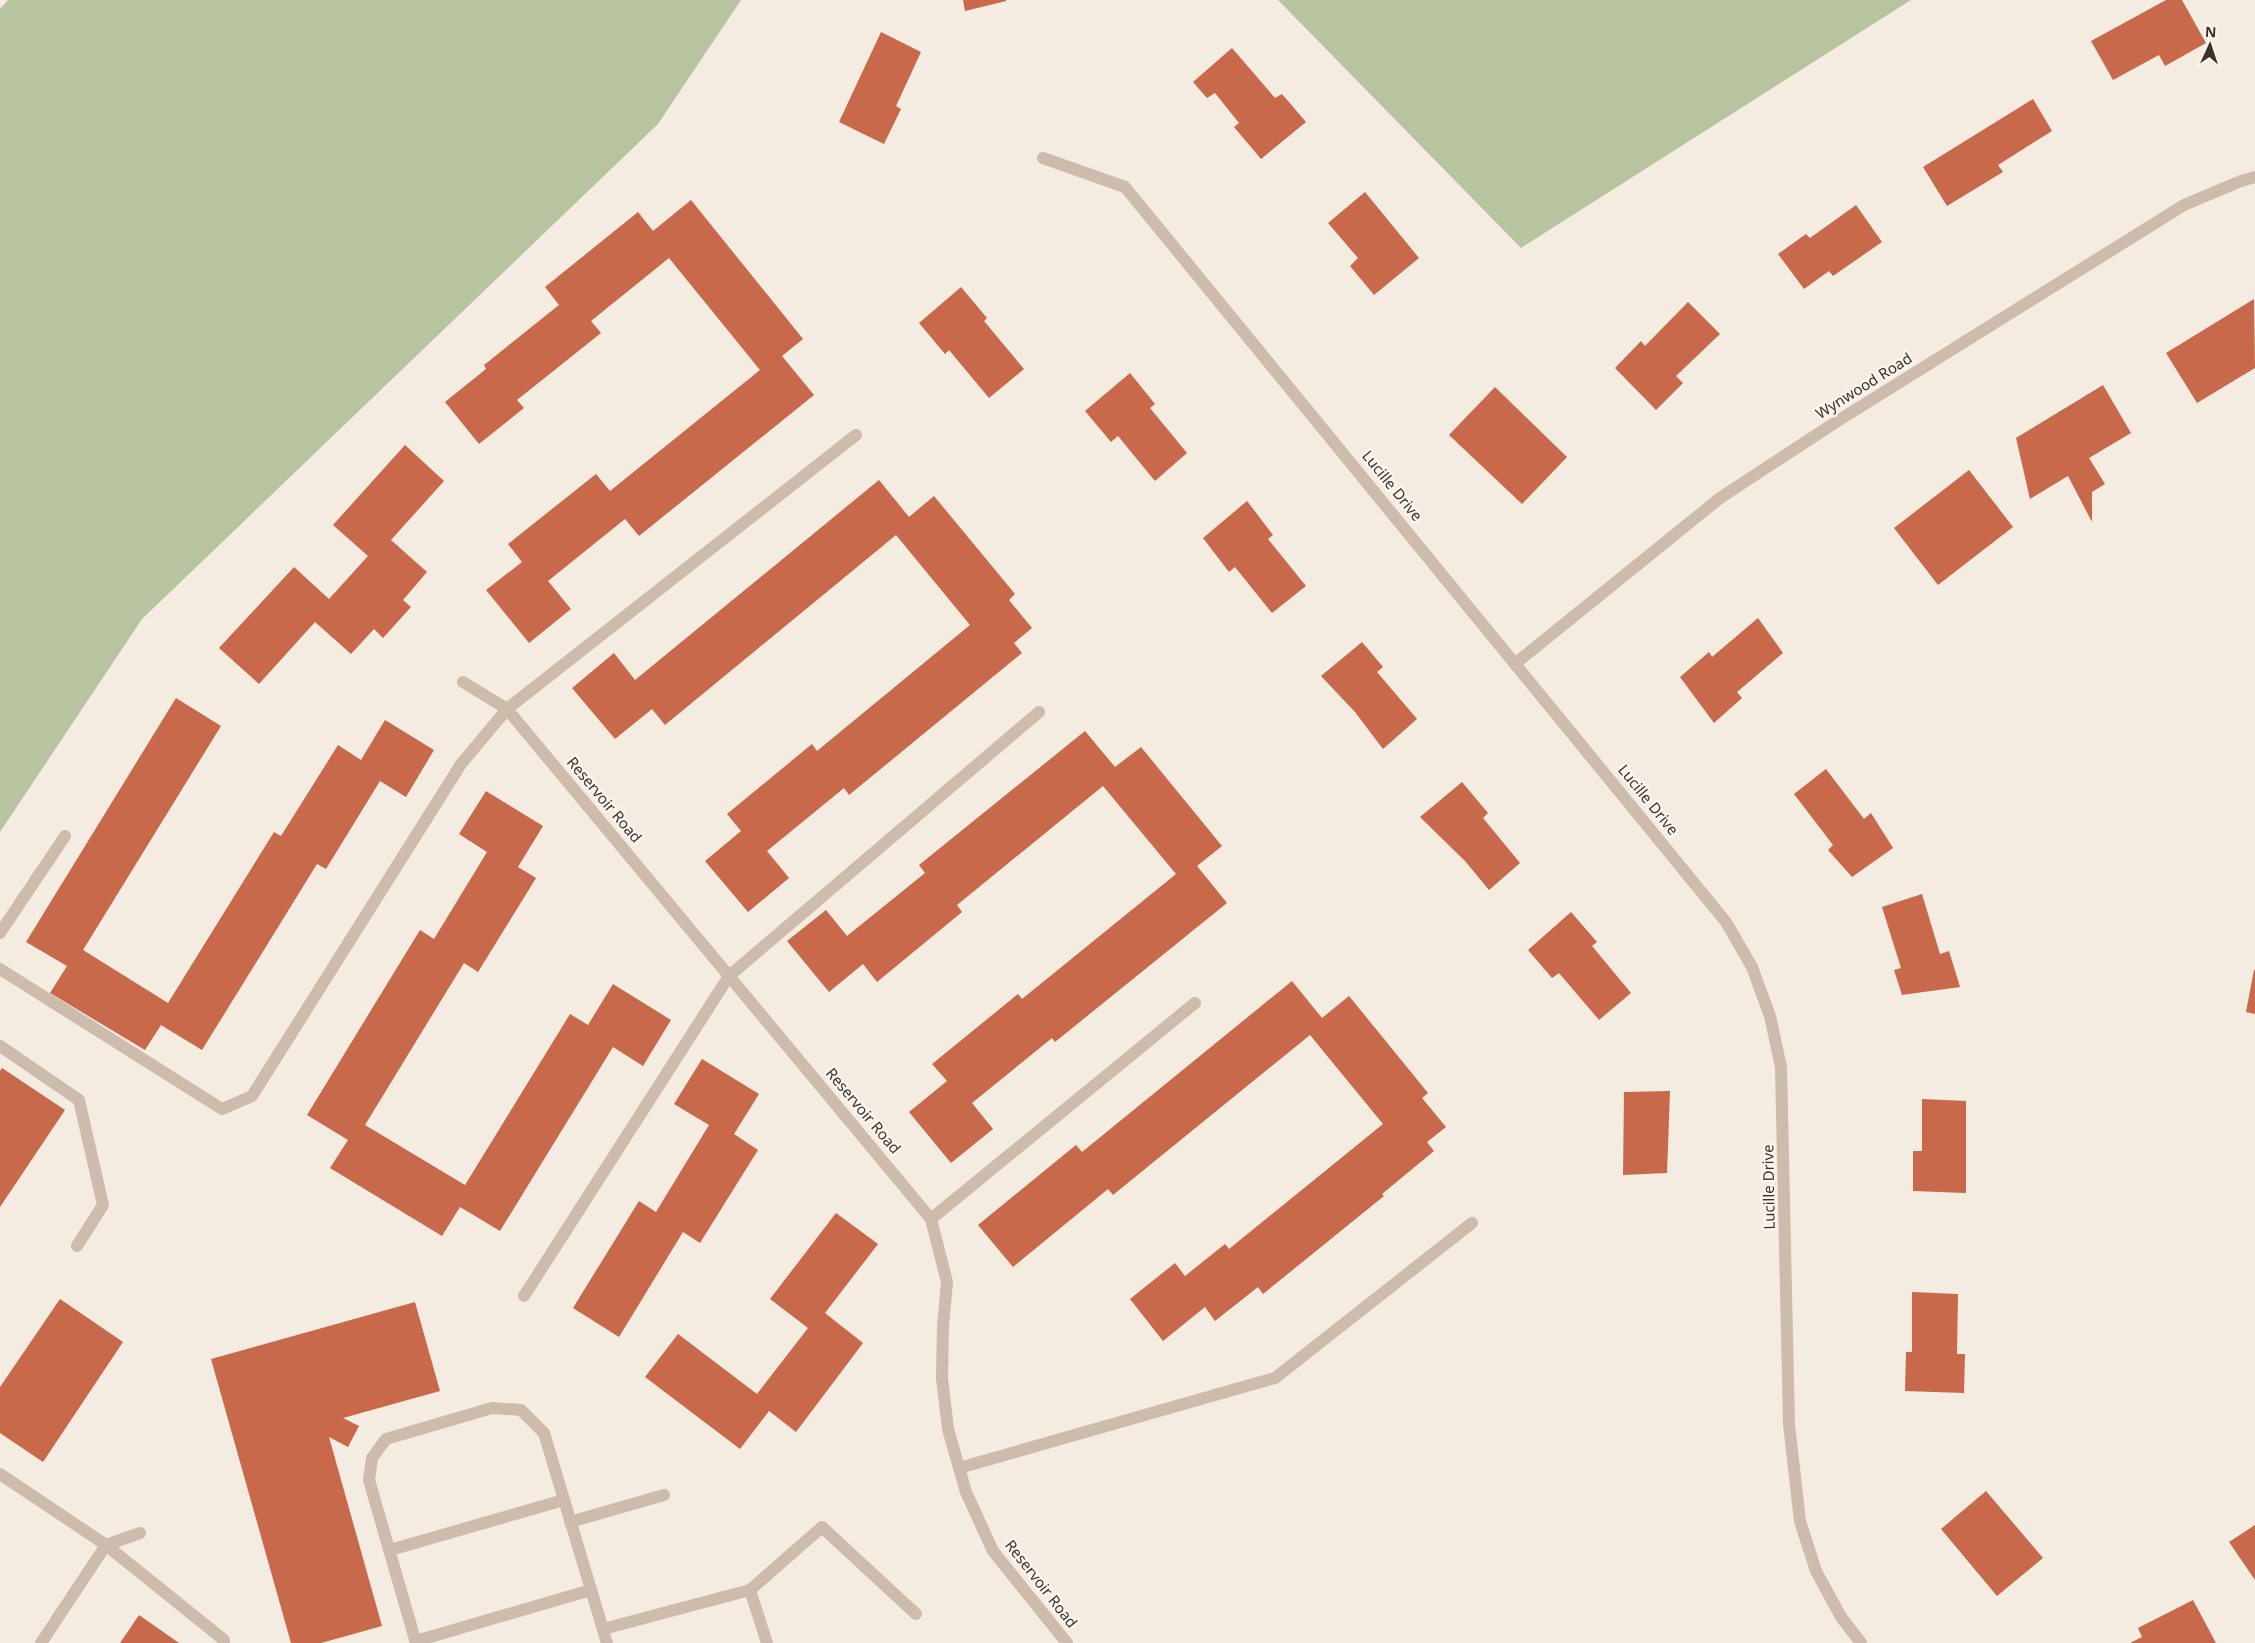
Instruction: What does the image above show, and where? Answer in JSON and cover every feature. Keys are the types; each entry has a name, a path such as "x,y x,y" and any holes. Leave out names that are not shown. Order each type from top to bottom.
{"street":[{"name":"Lucille Drive","path":"1043,158 1125,187 1726,922 1752,967 1770,1016 1781,1067 1789,1424 1800,1521 1816,1571 1841,1617 1861,1643"},
{"name":"Wynwood Road","path":"1516,663 1720,498 1745,481 1836,422 2184,206 2241,181 2255,177"},
{"path":"0,969 222,1110 252,1096 461,764 507,709 856,435"},
{"name":"Reservoir Road","path":"463,682 507,709 931,1219 947,1282 943,1326 942,1378 948,1429 966,1492 993,1551 1067,1643"},
{"path":"524,1296 729,976 1039,712"},
{"path":"0,933 65,836"},
{"path":"931,1219 1195,1003"},
{"path":"0,1046 79,1100 103,1205 77,1246"},
{"path":"959,1468 1275,1378 1472,1223"},
{"path":"591,1590 416,1642 369,1480 372,1458 386,1439 492,1408 521,1410 544,1433 607,1643"},
{"path":"0,1474 106,1545 224,1640 224,1643"},
{"path":"570,1522 664,1495"},
{"path":"390,1550 564,1500"},
{"path":"603,1629 750,1590 822,1526 916,1614"},
{"path":"41,1643 106,1545 140,1532"},
{"path":"750,1590 767,1643"}],"green space":[{"path":"8,0 741,0 658,124 142,619 0,832 0,9"},
{"path":"1278,0 1911,0 1521,248"}],"building":[{"path":"963,0 1006,0 1006,1 965,11"},
{"path":"2166,0 2182,0 2206,43 2165,66 2159,55 2113,80 2091,41"},
{"path":"881,32 921,52 896,106 901,109 884,144 839,122"},
{"path":"1232,48 1275,98 1282,94 1306,122 1261,159 1234,127 1239,123 1215,93 1207,98 1193,82"},
{"path":"2033,99 2052,131 1998,165 2003,172 1947,206 1923,167"},
{"path":"1365,192 1419,258 1374,295 1350,266 1358,258 1328,223"},
{"path":"691,200 803,339 782,356 814,395 639,536 625,519 548,581 571,609 529,643 486,590 522,562 508,544 596,474 610,491 760,370 669,258 591,321 601,333 517,400 524,408 479,444 445,402 486,369 484,365 559,305 545,287 638,212 653,231"},
{"path":"1856,205 1882,242 1833,276 1829,271 1804,289 1778,254 1806,234 1810,238"},
{"path":"961,287 987,318 984,321 1024,369 989,398 949,350 945,354 919,323"},
{"path":"2254,299 2255,368 2197,403 2166,353"},
{"path":"1688,302 1720,334 1676,376 1683,383 1656,410 1615,368 1641,341 1645,346"},
{"path":"1130,373 1155,404 1150,408 1187,453 1155,481 1118,436 1111,442 1085,411"},
{"path":"2103,385 2131,433 2089,458 2105,484 2092,492 2092,522 2068,476 2030,499 2016,438"},
{"path":"1495,387 1567,457 1522,504 1449,435"},
{"path":"405,445 444,481 391,540 427,572 403,600 411,607 383,638 374,629 351,654 315,622 259,684 219,648 294,567 329,599 368,556 333,525"},
{"path":"1969,470 2013,527 1938,585 1894,528"},
{"path":"879,480 909,517 934,496 1015,594 1009,600 1032,628 1014,643 1022,653 849,795 844,788 767,851 789,878 748,912 705,861 741,831 727,814 812,744 817,751 970,625 896,535 665,725 652,709 615,739 572,688 614,653 635,680"},
{"path":"1247,501 1273,535 1268,539 1306,586 1272,613 1235,567 1229,572 1203,538"},
{"path":"1758,618 1783,653 1737,692 1742,698 1714,723 1680,677 1709,652 1712,657"},
{"path":"1362,642 1383,667 1377,672 1417,719 1383,749 1355,712 1321,676"},
{"path":"176,698 221,726 83,950 168,1003 274,832 281,836 338,745 361,760 385,720 434,750 406,797 380,781 326,869 317,864 202,1050 161,1025 145,1050 50,993 67,966 26,942"},
{"path":"1085,731 1115,767 1141,747 1222,846 1197,866 1227,903 1055,1042 1052,1038 972,1103 993,1129 951,1163 909,1112 947,1081 932,1064 1018,994 1022,999 1176,874 1103,786 957,905 962,912 877,982 863,964 829,992 787,941 826,910 847,936 925,873 919,865"},
{"path":"1826,769 1864,819 1871,813 1893,848 1852,877 1828,850 1833,845 1794,794"},
{"path":"1462,782 1488,813 1483,818 1520,863 1489,890 1465,861 1420,817"},
{"path":"486,791 543,826 518,867 536,878 478,972 464,963 365,1125 465,1185 570,1014 588,1025 613,984 671,1020 643,1066 613,1047 500,1231 460,1207 442,1236 330,1168 348,1140 307,1115 420,930 434,939 487,852 459,834"},
{"path":"1922,894 1940,954 1949,951 1960,987 1902,995 1894,970 1901,968 1882,907"},
{"path":"1571,912 1597,942 1592,946 1631,993 1599,1020 1559,973 1552,978 1528,950"},
{"path":"2255,970 2255,1014 2246,1012"},
{"path":"1292,981 1322,1018 1349,996 1428,1093 1422,1098 1446,1127 1427,1142 1434,1151 1382,1194 1384,1196 1263,1294 1258,1287 1215,1321 1205,1307 1163,1341 1130,1299 1175,1263 1185,1276 1225,1244 1229,1249 1383,1124 1310,1035 1113,1195 1108,1189 1013,1267 978,1225 1076,1145 1082,1152"},
{"path":"702,1059 759,1094 734,1134 758,1150 700,1243 683,1232 619,1337 573,1308 639,1201 656,1212 709,1125 674,1104"},
{"path":"2,1068 65,1110 0,1207 0,1071"},
{"path":"1670,1091 1667,1173 1623,1175 1624,1092"},
{"path":"1922,1099 1966,1101 1966,1193 1913,1191 1913,1151 1922,1151"},
{"path":"836,1213 878,1244 825,1313 863,1343 796,1432 769,1411 740,1449 645,1377 678,1334 757,1394 808,1328 770,1299"},
{"path":"1912,1292 1958,1294 1957,1354 1965,1354 1964,1393 1905,1391 1906,1352 1912,1352"},
{"path":"60,1299 123,1342 43,1462 0,1433 0,1387"},
{"path":"415,1302 440,1391 343,1418 359,1426 348,1447 329,1437 382,1626 321,1643 291,1643 211,1359"},
{"path":"1986,1491 2043,1558 1997,1596 1941,1529"},
{"path":"2255,1525 2255,1580 2229,1542"},
{"path":"2193,1600 2216,1643 2130,1643 2142,1637 2138,1628"},
{"path":"139,1615 179,1643 120,1643"}]}
